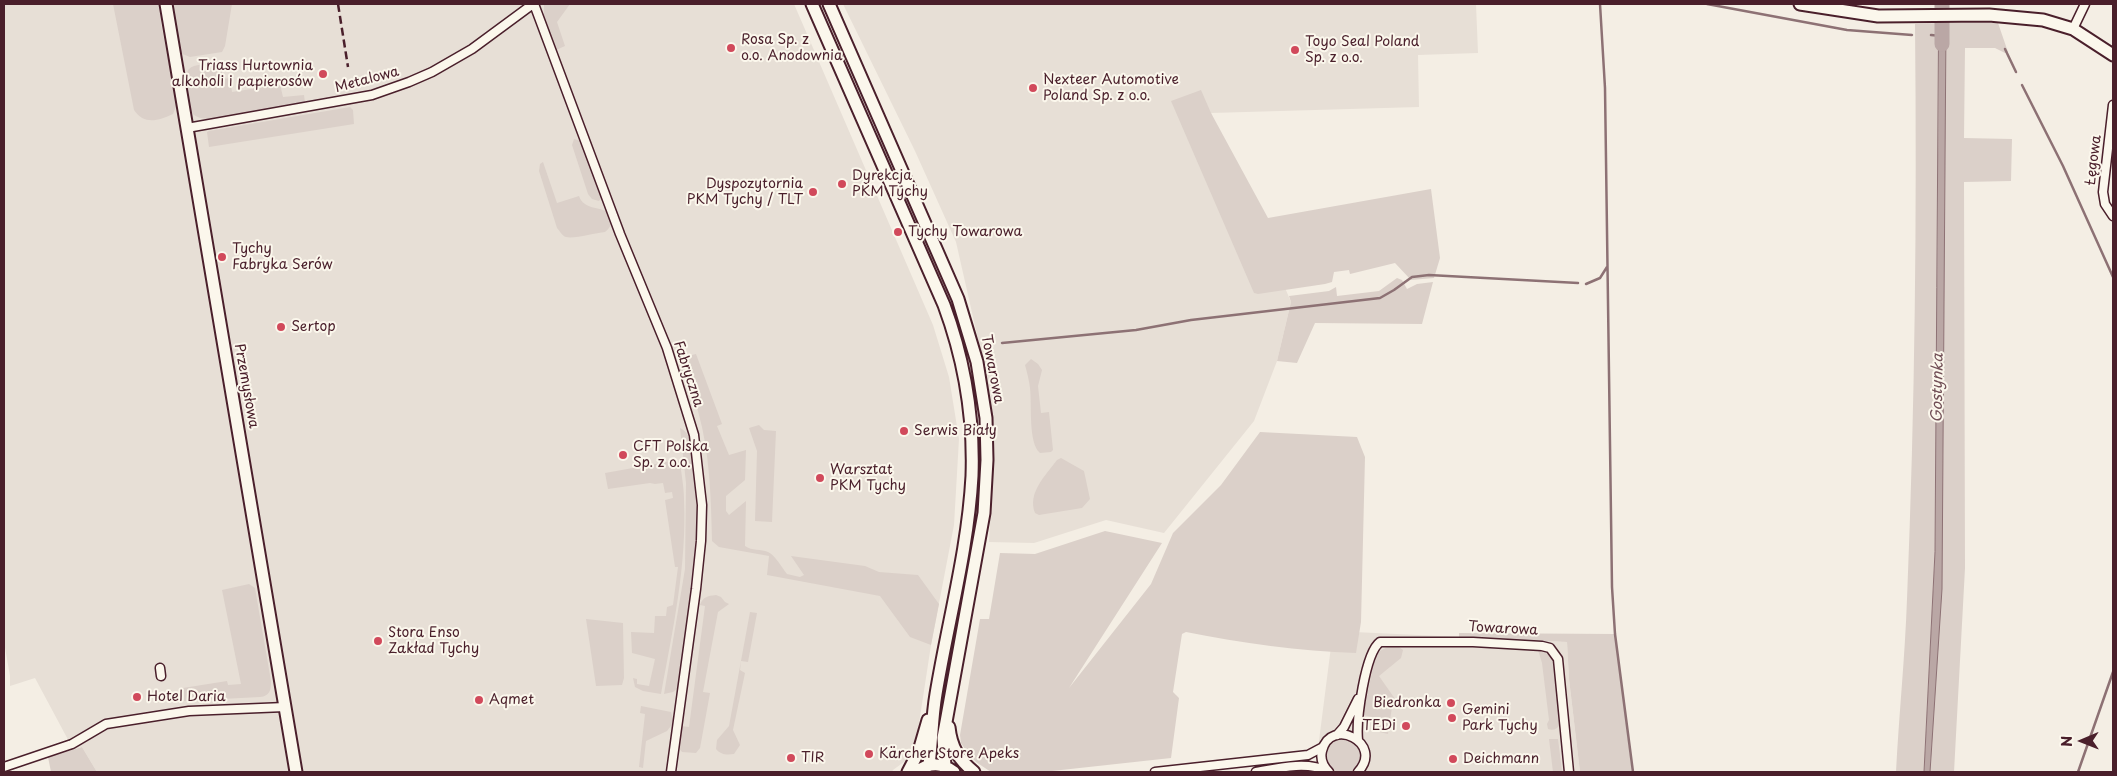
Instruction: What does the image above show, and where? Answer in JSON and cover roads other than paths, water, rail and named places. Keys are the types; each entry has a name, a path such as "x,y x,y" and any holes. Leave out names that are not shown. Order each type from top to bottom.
{"street":[{"name":"Przemysłowa","path":"166,4 296,772"},
{"name":"Metalowa","path":"187,128 372,95 409,82 432,72 472,49 533,4"},
{"name":"Fabryczna","path":"533,4 620,234 667,348 694,435 702,506 701,541 671,772"},
{"path":"812,4 864,119 949,320 961,362 969,411 972,460 969,507 963,552 936,695 929,765"},
{"name":"Towarowa","path":"829,4 948,276 966,322 977,362 986,418 987,460 984,513 943,738 950,769"},
{"path":"1800,4 1878,16 1989,15 2026,17 2073,29 2113,55"},
{"path":"2073,29 2085,4"},
{"name":"Łęgowa","path":"2113,106 2102,192 2106,206 2113,216"},
{"path":"864,119 877,114"},
{"name":"Towarowa","path":"1358,772 1364,764 1365,753 1358,740 1357,730 1362,690 1371,652 1375,646 1385,640 1473,642 1550,648 1558,659 1570,772"},
{"name":"Towarowa","path":"1324,747 1344,727 1362,690"},
{"path":"908,772 919,751 936,695"},
{"path":"4,767 72,744 106,724 189,711 285,706"},
{"path":"949,708 952,745 964,764 974,772"},
{"path":"1337,735 1349,735 1358,740"},
{"path":"1324,747 1321,757 1328,772"},
{"path":"1155,772 1306,756 1324,747"},
{"path":"917,772 929,765 950,769"},
{"path":"1256,772 1307,766 1320,768 1328,772"}],"water":[{"path":"1939,23 1946,23 1942,589 1930,772 1924,772 1935,552"}],"waterway":[{"path":"1600,4 1605,88 1612,587 1615,634 1633,772"},
{"path":"1707,4 1847,30 1912,35"},
{"name":"Gostynka","path":"1942,4 1942,44"},
{"path":"1931,35 1942,36"},
{"path":"2005,49 2016,72"},
{"path":"2022,85 2063,166 2113,277"},
{"path":"1586,284 1600,278 1607,267"},
{"path":"1002,343 1136,330 1191,320 1380,298 1412,277 1429,275 1578,283"},
{"path":"2078,772 2113,672"}],"railway":[{"path":"338,4 348,67"}],"place":[{"name":"Rosa Sp. z o.o. Anodownia","path":"731,48"},
{"name":"Toyo Seal Poland Sp. z o.o.","path":"1295,50"},
{"name":"Triass Hurtownia alkoholi i papierosów","path":"323,74"},
{"name":"Nexteer Automotive Poland Sp. z o.o.","path":"1033,88"},
{"name":"Dyrekcja PKM Tychy","path":"842,184"},
{"name":"Dyspozytornia PKM Tychy / TLT","path":"813,192"},
{"name":"Tychy Towarowa","path":"898,232"},
{"name":"Tychy Fabryka Serów","path":"222,257"},
{"name":"Sertop","path":"281,327"},
{"name":"Serwis Biały","path":"904,431"},
{"name":"CFT Polska Sp. z o.o.","path":"623,455"},
{"name":"Warsztat PKM Tychy","path":"820,478"},
{"name":"Stora Enso Zakład Tychy","path":"378,641"},
{"name":"Hotel Daria","path":"137,697"},
{"name":"Aqmet","path":"479,700"},
{"name":"Biedronka","path":"1451,703"},
{"name":"Gemini Park Tychy","path":"1452,718"},
{"name":"TEDi","path":"1406,726"},
{"name":"Kärcher Store Apeks","path":"869,754"},
{"name":"TIR","path":"791,758"},
{"name":"Deichmann","path":"1453,759"}]}
